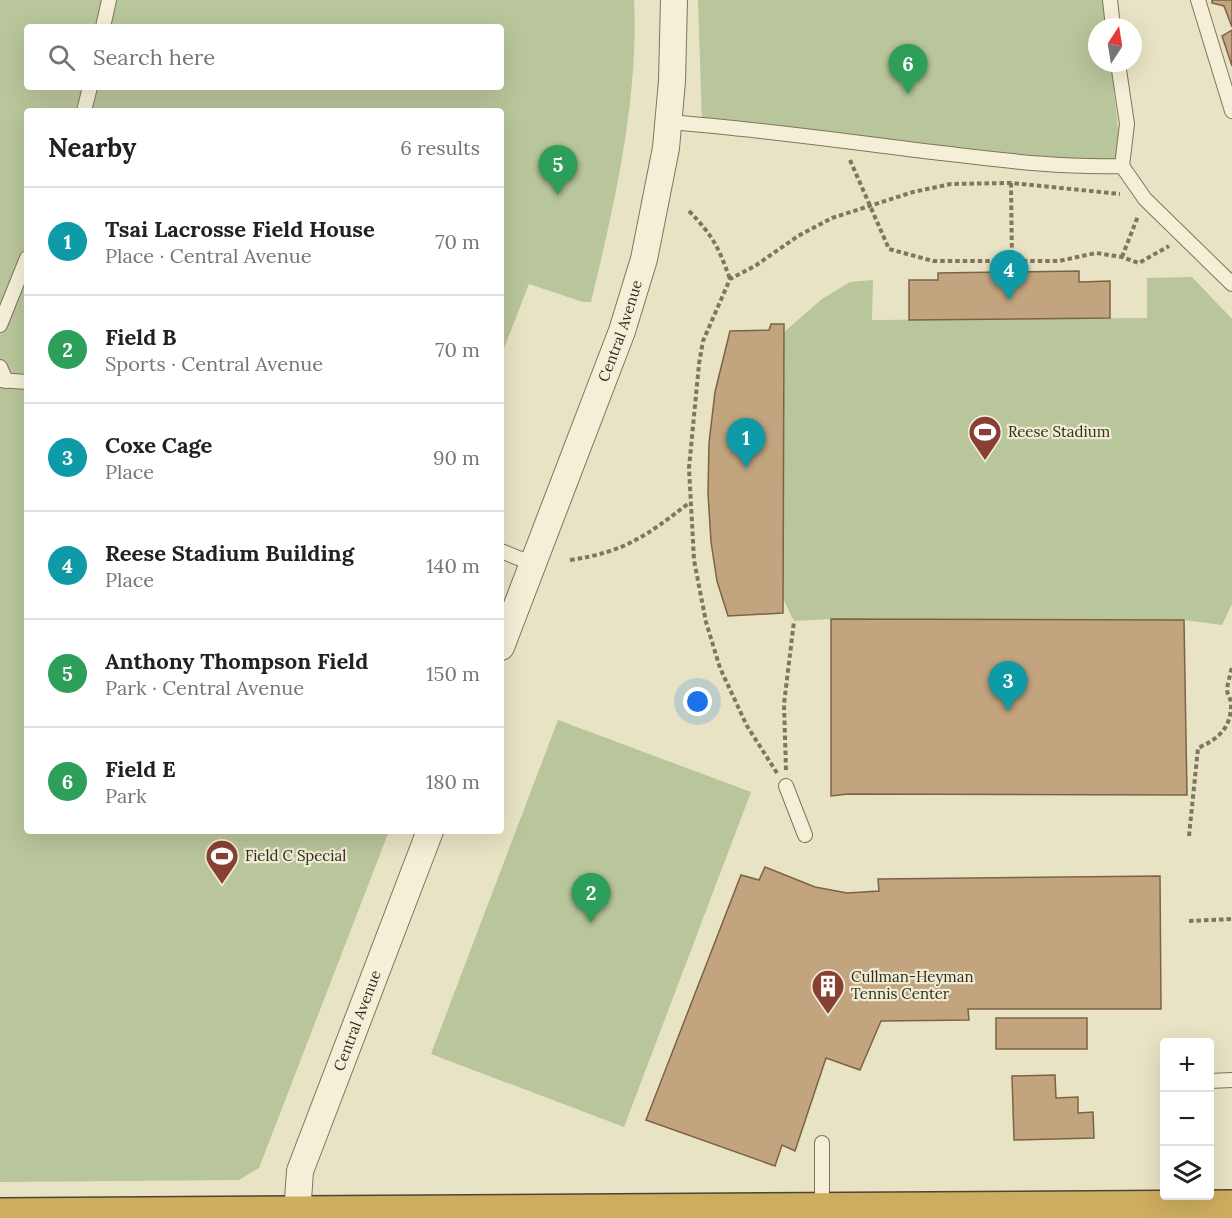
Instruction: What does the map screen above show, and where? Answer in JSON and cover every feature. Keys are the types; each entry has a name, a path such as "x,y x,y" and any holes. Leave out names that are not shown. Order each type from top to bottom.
{"highway":[{"path":"0,1215 710,1215 822,1210 1232,1207"}],"street":[{"name":"Central Avenue","path":"504,638 622,331 644,259 666,148 672,81 674,0"},
{"name":"Central Avenue","path":"297,1214 300,1171 429,834"}],"lane":[{"path":"104,24 109,0"},
{"path":"1110,0 1112,18"},
{"path":"1198,0 1232,111"},
{"path":"1119,72 1127,124 1122,166 1144,199 1232,284"},
{"path":"85,108 89,90"},
{"path":"669,122 1024,163 1084,167 1122,166"},
{"path":"0,325 24,265"},
{"path":"0,367 2,382 24,381"},
{"path":"504,552 533,564"},
{"path":"786,786 805,835"},
{"path":"1214,1081 1232,1080"},
{"path":"822,1143 822,1210"}],"path":[{"path":"842,141 889,249 933,261 1059,261 1096,253 1122,257 1139,263 1185,237"},
{"path":"1011,183 1012,261"},
{"path":"786,786 747,726 720,669 706,622 694,560 689,503 689,468 699,364 703,341 730,279 755,266 798,236 832,218 913,192 951,184 1011,183 1117,193 1144,199"},
{"path":"689,211 718,246 730,279"},
{"path":"1122,257 1130,237"},
{"path":"570,560 599,556 632,543 654,531 689,503"},
{"path":"786,786 784,704 794,621"},
{"path":"1189,836 1198,748 1217,739 1225,732 1230,717 1229,690 1232,666"},
{"path":"1225,732 1232,735"},
{"path":"1188,921 1232,919"}],"green space":[{"path":"0,0 634,0 635,37 629,114 616,191 591,302 583,302 529,284 504,348 504,108 24,108 24,834 388,834 259,1168 239,1180 0,1182"},
{"path":"698,0 1105,0 1106,18 1088,18 1088,72 1112,72 1122,166 702,124"},
{"name":"Reese Stadium","path":"1192,277 1232,319 1232,604 1222,625 1184,620 831,619 794,621 754,540 783,333 822,299 850,282 873,280 872,320 1147,318 1147,278"},
{"path":"558,720 751,792 624,1127 431,1054"}],"building":[{"path":"1212,0 1232,0 1232,27 1224,6 1212,3"},
{"path":"1232,30 1232,66 1222,36"},
{"path":"1079,271 1079,282 1110,281 1110,318 909,320 909,280 938,280 938,273"},
{"path":"771,324 784,324 783,613 728,616 717,581 711,542 708,493 709,443 715,392 730,331 769,330"},
{"path":"831,619 1184,620 1187,795 848,794 831,796"},
{"name":"Cullman-Heyman Tennis Center","path":"765,867 815,887 847,893 879,891 878,879 1160,876 1161,1009 968,1009 969,1020 881,1021 860,1070 826,1058 795,1151 782,1145 775,1166 646,1120 741,875 759,880"},
{"path":"996,1018 1087,1018 1087,1049 996,1049"},
{"path":"1055,1075 1056,1098 1078,1097 1078,1113 1093,1112 1094,1138 1014,1140 1012,1076"}],"place":[{"name":"Field E","path":"908,94"},
{"name":"Anthony Thompson Field","path":"558,195"},
{"name":"Reese Stadium Building","path":"1009,300"},
{"name":"Reese Stadium","path":"985,461"},
{"name":"Tsai Lacrosse Field House","path":"746,468"},
{"name":"Coxe Cage","path":"1008,711"},
{"name":"Field C Special","path":"222,885"},
{"name":"Field B","path":"591,923"},
{"name":"Cullman-Heyman Tennis Center","path":"828,1015"}]}
